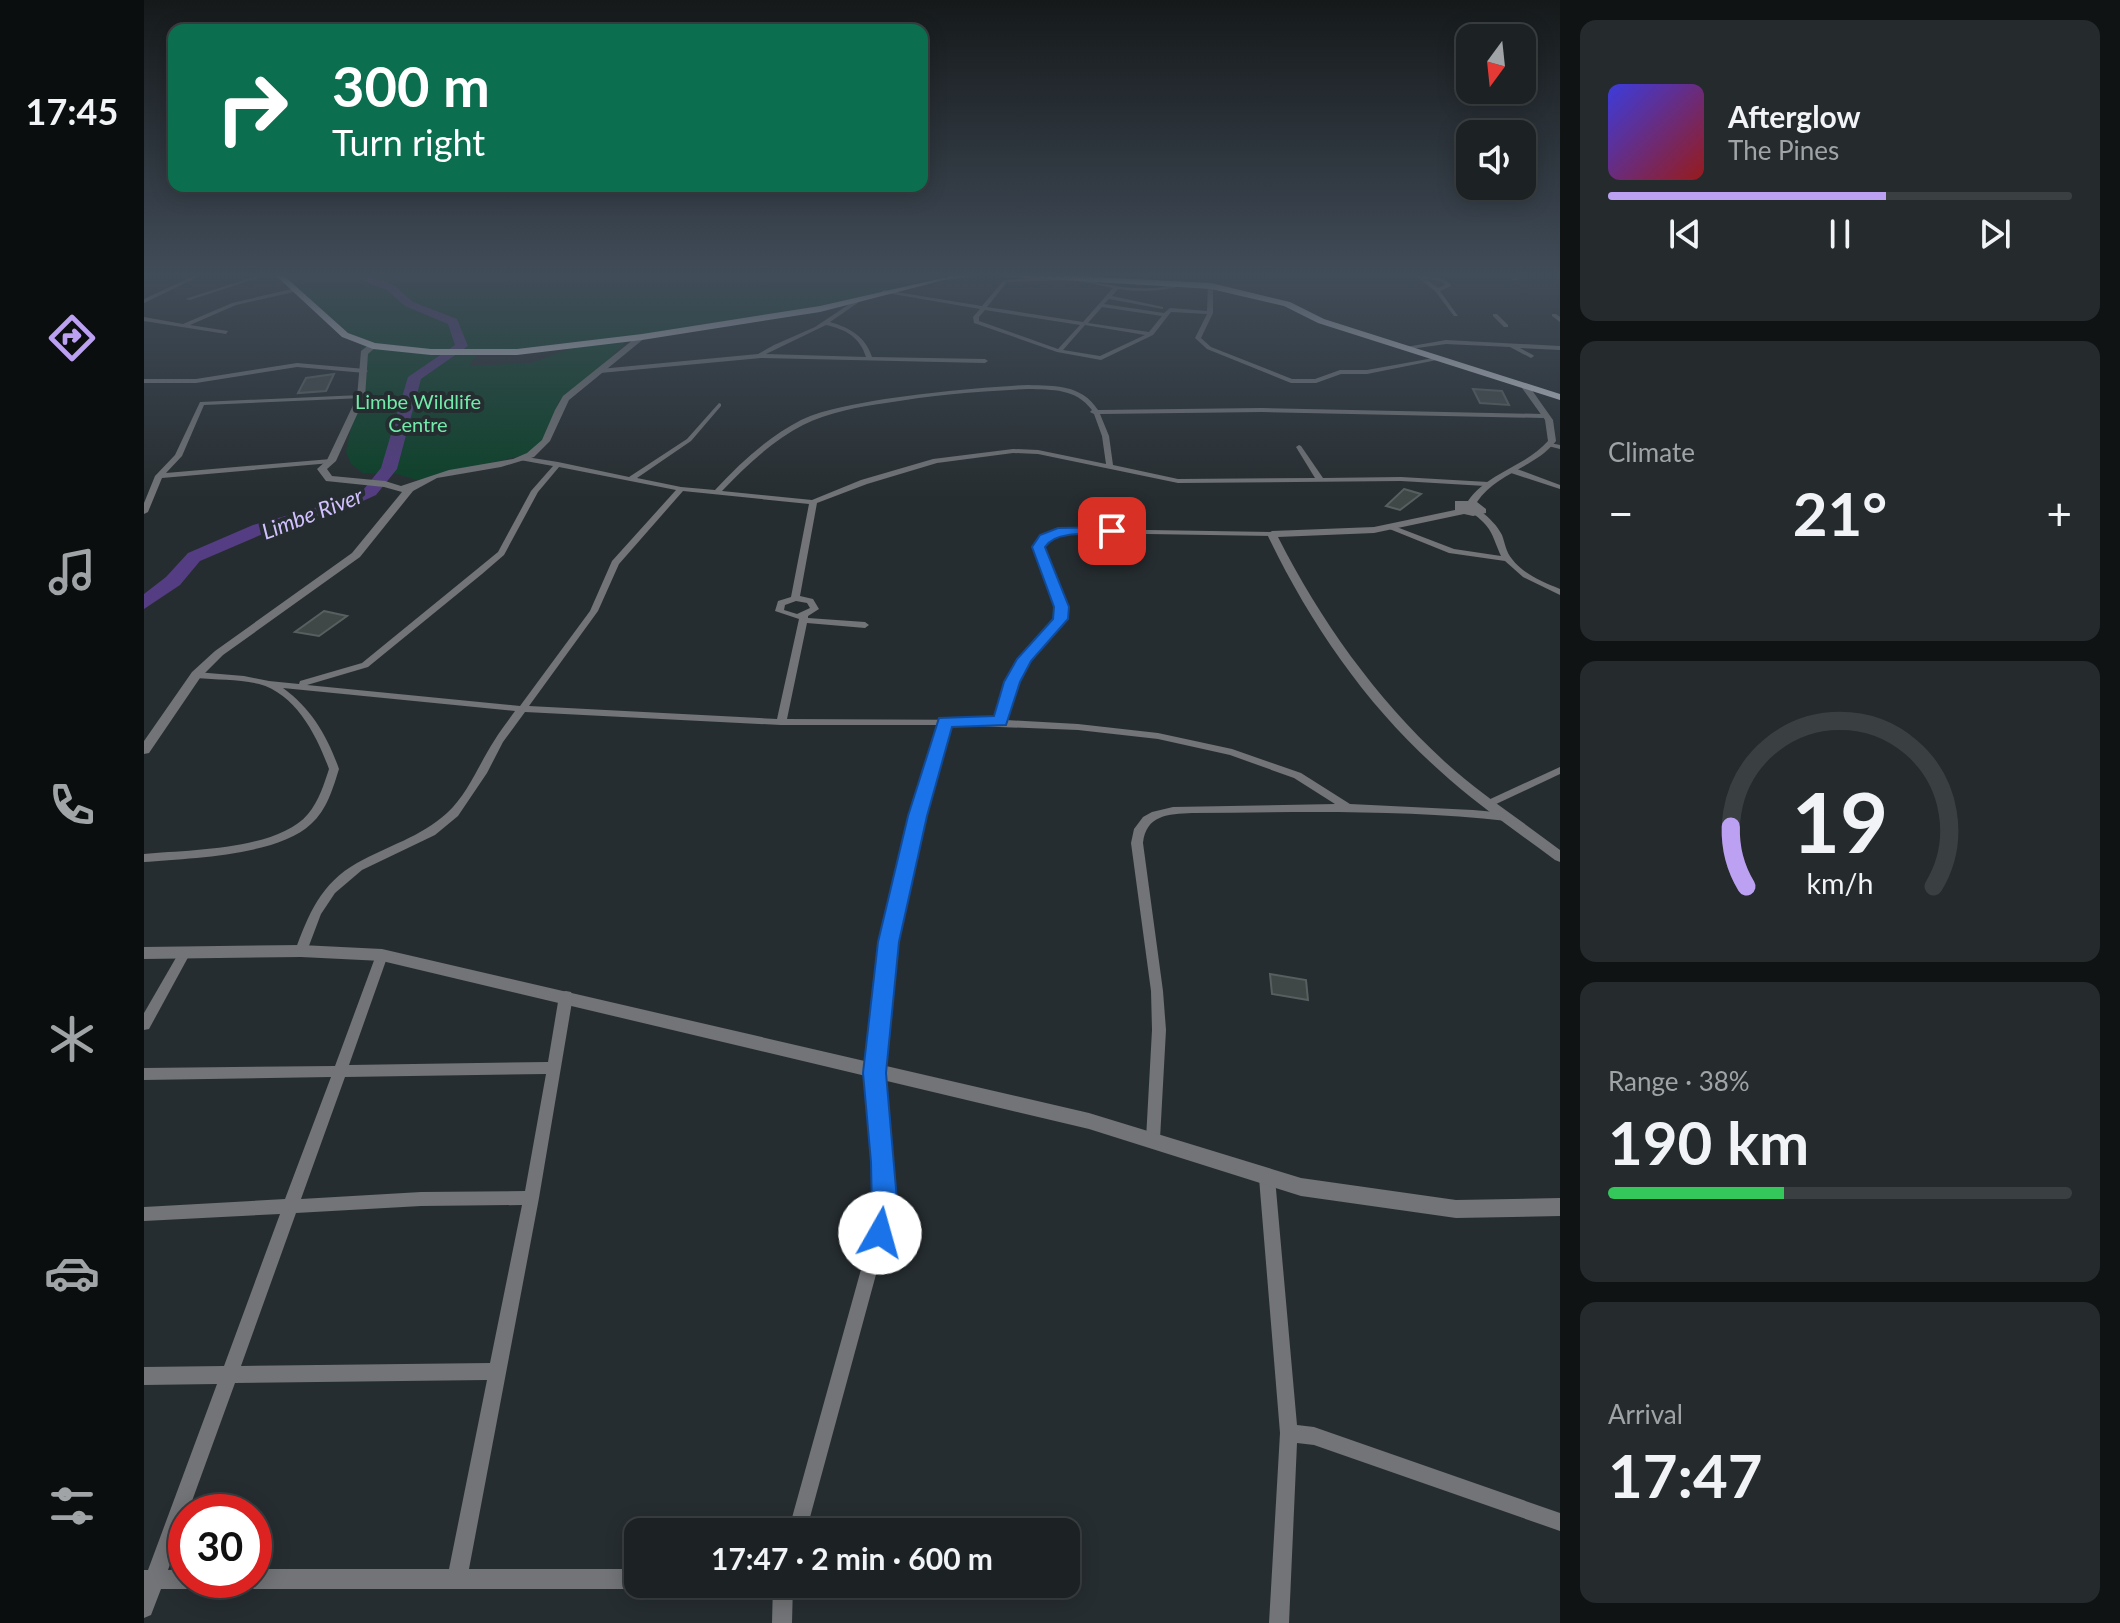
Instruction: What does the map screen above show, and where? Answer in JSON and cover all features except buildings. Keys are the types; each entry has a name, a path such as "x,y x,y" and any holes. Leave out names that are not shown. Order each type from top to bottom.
{"highway":[{"path":"399,349 478,353 546,349"},
{"path":"1405,349 1560,397"}],"street":[{"path":"367,349 364,350 361,397 331,461 322,469 329,479 385,484 401,489 449,472 523,458 681,489 813,502 900,471 981,454 1027,451 1178,481 1421,479 1485,484 1514,471 1555,446 1554,434 1526,388"},
{"path":"618,349 621,356"},
{"path":"523,458 541,447 566,398 629,349"},
{"path":"761,356 772,349"},
{"path":"866,349 869,358"},
{"path":"1053,349 1101,358 1120,349"},
{"path":"1217,349 1282,379 1316,381 1340,372 1367,372 1439,359"},
{"path":"1517,349 1531,356"},
{"path":"600,371 761,356 985,361"},
{"path":"144,381 196,381 297,365 365,371"},
{"path":"716,493 768,445 802,423 837,409 948,394 1049,387 1078,393 1093,412 1106,432 1110,468"},
{"path":"144,512 159,476 178,456 202,403 361,397"},
{"path":"629,480 689,440 719,405"},
{"path":"1093,412 1201,409 1546,418 1560,422"},
{"path":"1299,447 1320,479"},
{"path":"159,476 331,461"},
{"path":"292,686 365,665 479,572 501,553 535,491 558,464"},
{"path":"1514,471 1560,487"},
{"path":"145,748 196,675 239,636 356,555 419,482"},
{"path":"1001,721 1012,682 1025,659 1061,619 1061,607 1039,547 1044,538 1058,532 1086,531 1272,534 1391,528 1471,509 1485,484"},
{"path":"301,951 315,913 331,890 358,867 431,832 454,813 522,709 594,611 615,563 681,489"},
{"path":"795,598 813,502"},
{"path":"1471,509 1499,533 1507,559"},
{"path":"1391,528 1452,551 1507,559 1527,575 1560,592"},
{"path":"1272,534 1298,586 1368,687 1438,763 1560,857"},
{"path":"781,722 805,618 815,606 810,601 795,598 781,603 779,611 787,616 805,618 865,625"},
{"path":"196,675 522,709 781,722 1001,721 1110,732 1208,748 1284,768 1329,791 1349,808"},
{"path":"144,858 262,844 304,826 324,801 334,769 326,745 288,697 269,684"},
{"path":"801,1518 885,1212 874,1073 888,942 918,816 945,722"},
{"path":"1490,803 1560,770"},
{"path":"1153,1139 1159,1030 1151,926 1138,858 1141,825 1158,814 1179,810 1349,808 1451,811 1507,817"},
{"path":"144,953 301,951 382,955 566,996 1153,1139 1267,1178 1347,1196 1456,1209 1560,1207"},
{"path":"144,1025 185,952"},
{"path":"144,1608 150,1580 382,955"},
{"path":"457,1579 531,1198 566,996"},
{"path":"144,1074 340,1074 552,1068"},
{"path":"1267,1178 1289,1433 1279,1623"},
{"path":"144,1214 421,1199 531,1198"},
{"path":"144,1376 498,1371"},
{"path":"1289,1433 1314,1436 1560,1523"},
{"path":"272,1579 624,1579"},
{"path":"782,1623 783,1598"}],"green space":[{"name":"Limbe Wildlife Centre","path":"361,349 547,349 478,353 469,366 532,363 570,349 620,349 599,370 559,401 541,447 532,453 417,480 397,474 363,473 351,464 346,452 363,368"}],"waterway":[{"name":"Limbe River","path":"144,603 173,581 194,557 259,529 331,509 370,492 389,469 415,377 458,349"}],"route":[{"path":"880,1233 885,1212 884,1162 874,1073 888,942 908,854 945,722 1001,721 1012,682 1025,659 1061,619 1061,607 1039,547 1044,538 1058,532 1112,531"}]}
